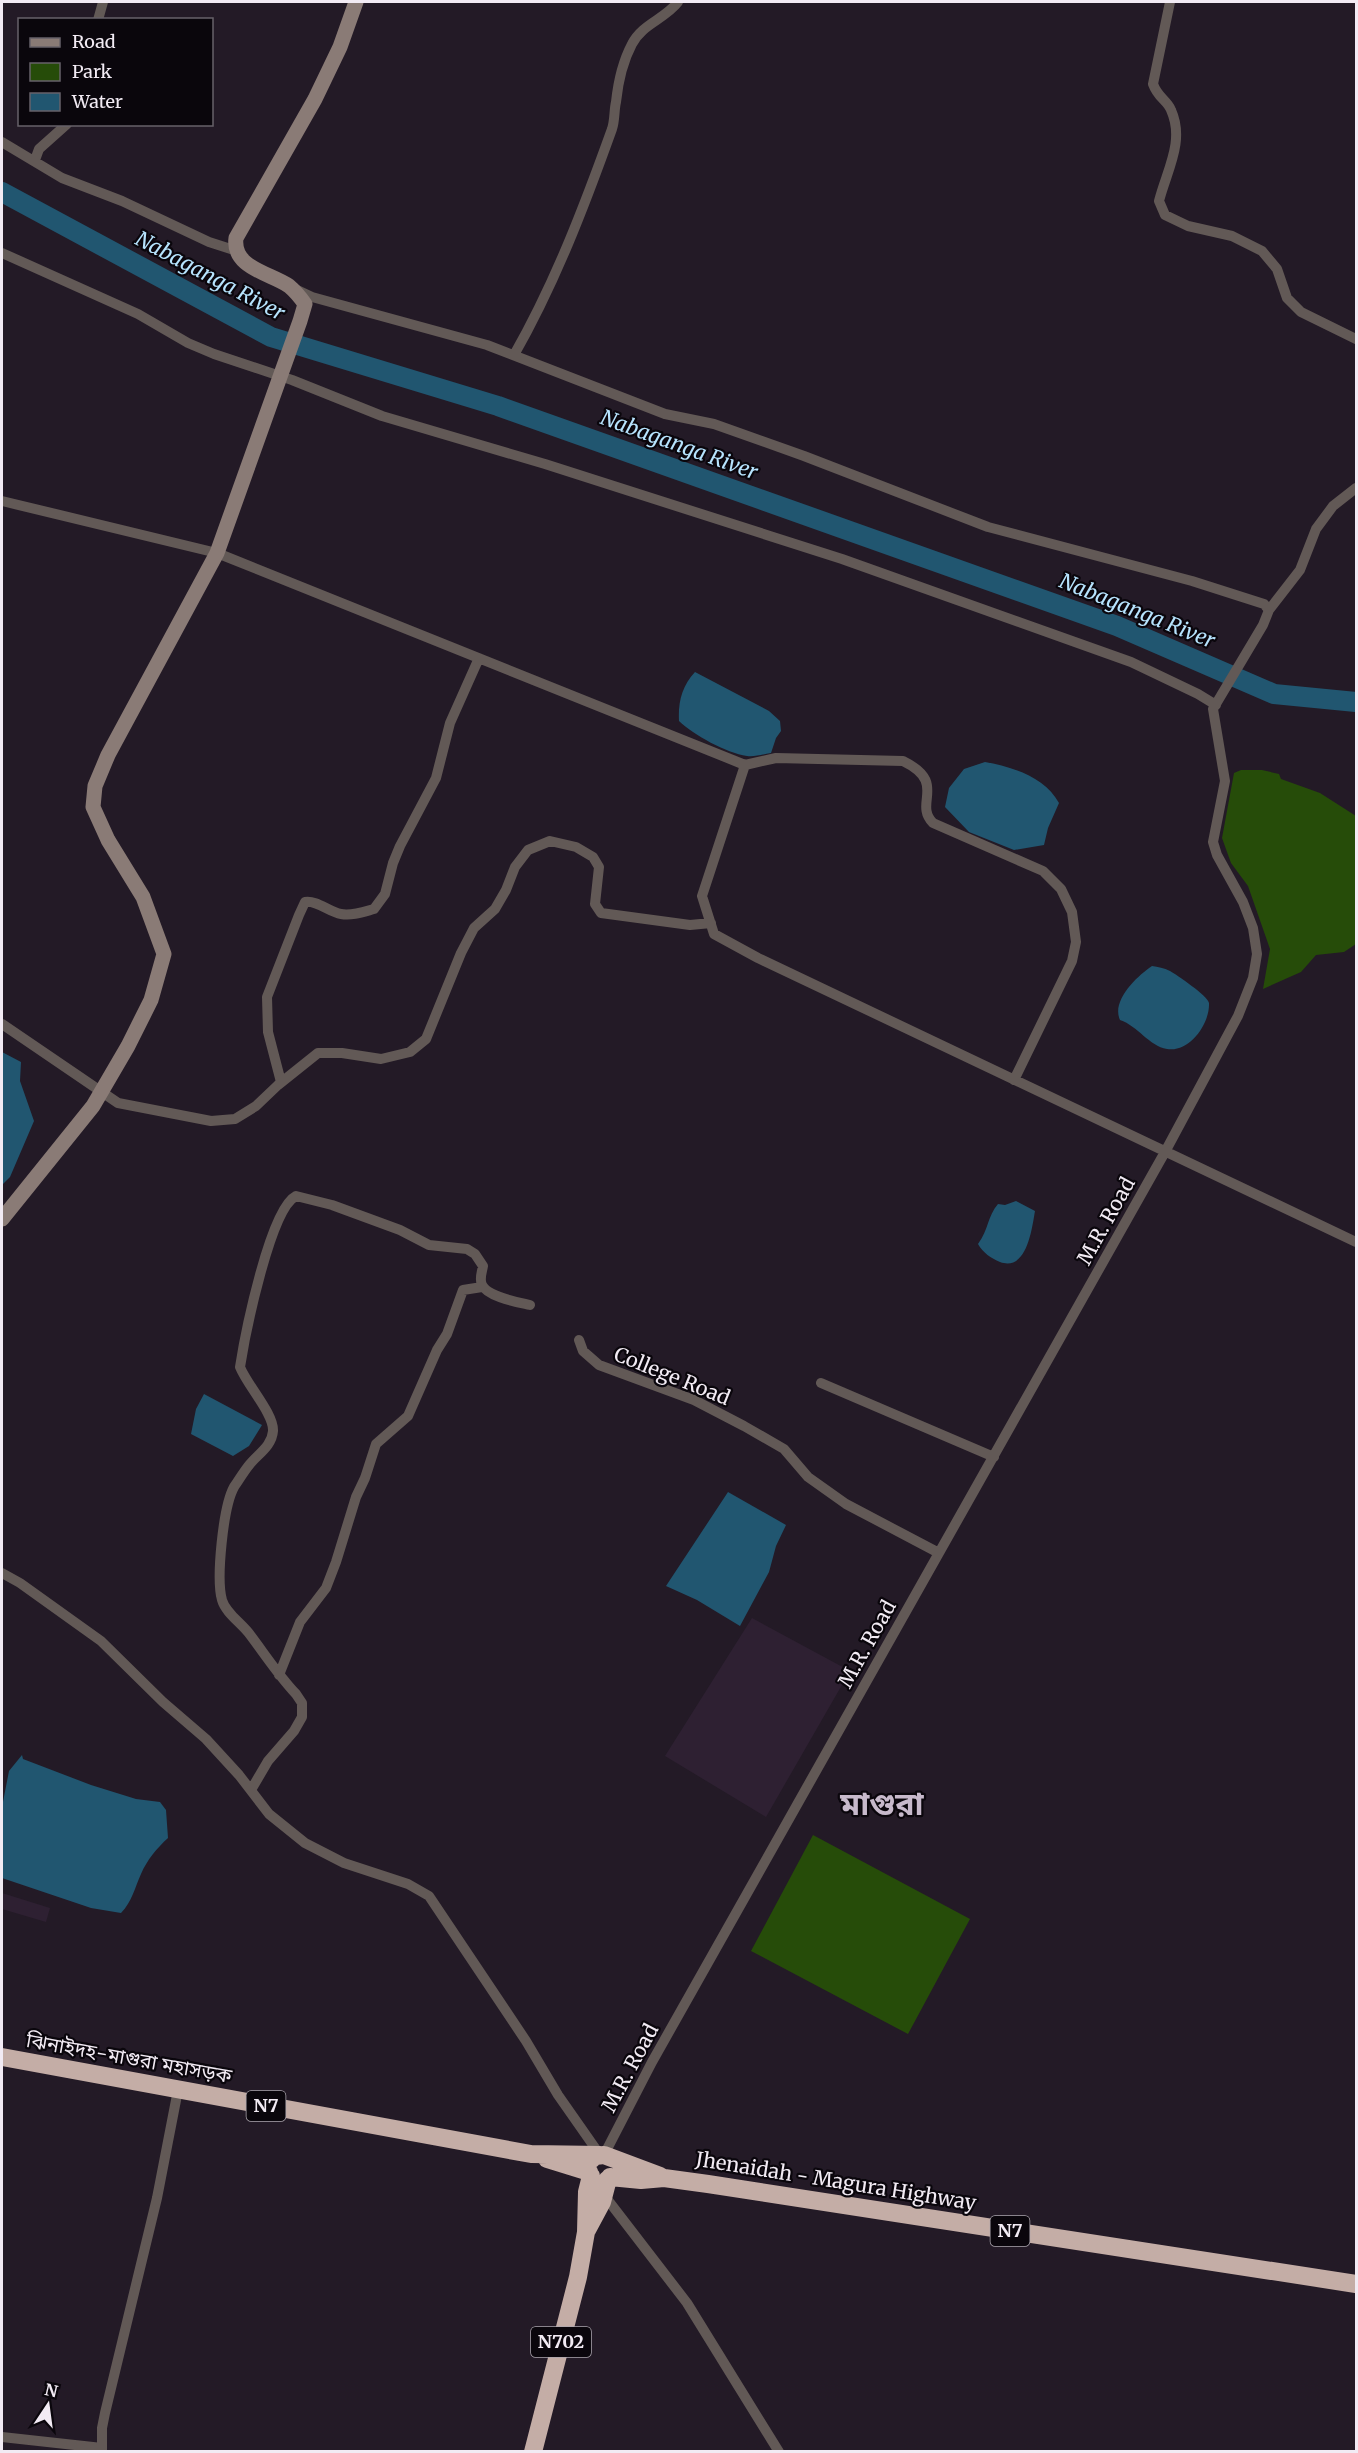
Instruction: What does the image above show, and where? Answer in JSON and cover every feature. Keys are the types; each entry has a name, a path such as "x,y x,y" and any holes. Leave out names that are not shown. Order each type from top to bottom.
{"highway":[{"name":"ঝিনাইদহ-মাগুরা মহাসড়ক","path":"2,2057 531,2154"},
{"name":"N7","path":"531,2154 604,2156"},
{"name":"N7","path":"531,2154 601,2180"},
{"name":"Jhenaidah - Magura Highway","path":"604,2156 664,2178 1356,2284"},
{"path":"601,2180 614,2167 604,2156"},
{"name":"Jhenaidah - Magura Highway","path":"601,2180 664,2178"},
{"name":"N702","path":"533,2451 578,2277 586,2232 601,2180"}],"main road":[{"path":"2,1219 93,1106 128,1046 151,1000 164,954 143,897 108,840 93,807 95,786 108,755 217,553 300,321 305,304 289,286 242,260 237,251 236,238 315,99 339,47 356,2"}],"street":[{"path":"99,18 103,2"},
{"path":"514,355 544,300 586,199 613,126 619,84 632,45 642,29 672,9 678,2"},
{"path":"1170,2 1153,84 1157,95 1171,108 1177,138 1175,155 1159,201 1165,215 1188,226 1232,236 1262,251 1277,269 1287,298 1301,312 1356,339"},
{"path":"35,160 39,149 65,126"},
{"path":"2,142 62,178 122,201 209,242 237,251"},
{"path":"2,253 138,314 188,343 214,354 282,370 382,416 544,464 842,559 1141,666 1198,694 1214,707 1263,625 1269,610 1300,570 1316,529 1333,506 1356,488"},
{"path":"289,286 312,297 487,345 665,414 714,424 804,456 962,519 1192,581 1264,604 1269,610"},
{"path":"2,501 217,553 745,765 776,758 903,761 916,767 925,778 929,789 926,810 933,823 1043,871 1061,889 1072,912 1076,927 1074,951 1014,1080"},
{"path":"281,1082 268,1032 267,997 305,902 312,901 340,914 353,915 374,909 385,894 400,846 436,778 450,723 478,658"},
{"name":"M.R. Road","path":"604,2156 652,2062 1165,1152 1238,1016 1253,978 1257,954 1253,928 1243,902 1220,862 1214,842 1224,781 1214,707"},
{"path":"745,765 702,896 714,934 758,958 1356,1242"},
{"path":"2,1024 118,1103 211,1121 235,1119 256,1106 281,1082 318,1053 342,1053 381,1059 410,1052 426,1039 460,953 474,928 495,909 515,867 528,849 550,841 576,847 594,857 599,867 595,904 601,913 690,925 711,923"},
{"path":"250,1790 268,1761 303,1717 302,1703 222,1601 221,1580 223,1521 226,1508 233,1489 249,1465 272,1438 274,1429 268,1412 244,1378 240,1367 264,1259 289,1199 296,1196 332,1205 400,1230 429,1245 467,1249 475,1254 483,1266 480,1280 482,1287 491,1293 530,1305"},
{"path":"279,1675 300,1622 326,1588 376,1444 408,1416 437,1350 447,1334 463,1290 482,1287"},
{"name":"College Road","path":"579,1340 583,1351 599,1365 694,1400 744,1426 784,1449 808,1477 846,1504 939,1553"},
{"path":"821,1383 993,1457"},
{"path":"2,1573 20,1583 101,1641 163,1702 206,1739 268,1814 305,1843 344,1863 408,1884 429,1896 526,2041 558,2095 604,2156"},
{"path":"2,2437 102,2450 103,2421 157,2198 178,2090"},
{"path":"601,2180 687,2303 779,2451"}],"shaded area":[{"path":"752,1618 850,1671 766,1817 665,1756"},
{"path":"2,1893 50,1908 46,1922 2,1909"}],"green space":[{"path":"1241,770 1262,770 1279,774 1281,779 1320,793 1356,816 1356,944 1344,952 1316,955 1301,972 1263,989 1270,949 1248,886 1231,863 1222,838 1234,773"},
{"path":"813,1835 970,1919 908,2034 751,1951"}],"water":[{"path":"695,672 769,711 780,721 781,731 771,753 750,756 730,751 702,737 679,721 682,695"},
{"path":"985,762 1017,770 1037,780 1053,794 1059,803 1048,828 1044,845 1014,850 969,832 945,807 949,788 964,769"},
{"path":"1152,966 1174,973 1198,991 1209,1003 1206,1020 1197,1035 1190,1042 1175,1049 1167,1049 1155,1044 1120,1020 1118,1013 1122,997 1127,990"},
{"path":"2,1052 21,1062 20,1081 34,1121 10,1177 2,1185"},
{"path":"1016,1201 1035,1211 1030,1237 1022,1255 1016,1261 1000,1262 987,1255 978,1244 998,1204 1005,1205"},
{"path":"204,1394 262,1425 249,1446 233,1456 191,1434 196,1409"},
{"path":"728,1492 786,1525 776,1546 769,1572 740,1626 697,1600 666,1586"},
{"path":"22,1755 23,1759 91,1785 136,1799 160,1802 166,1810 168,1838 146,1864 131,1899 121,1913 91,1908 2,1878 2,1807 9,1771"}],"waterway":[{"name":"Nabaganga River","path":"2,192 271,337 498,406 1117,626 1274,694 1356,702"}],"district":[{"name":"মাগুরা","path":"882,1804"}]}
